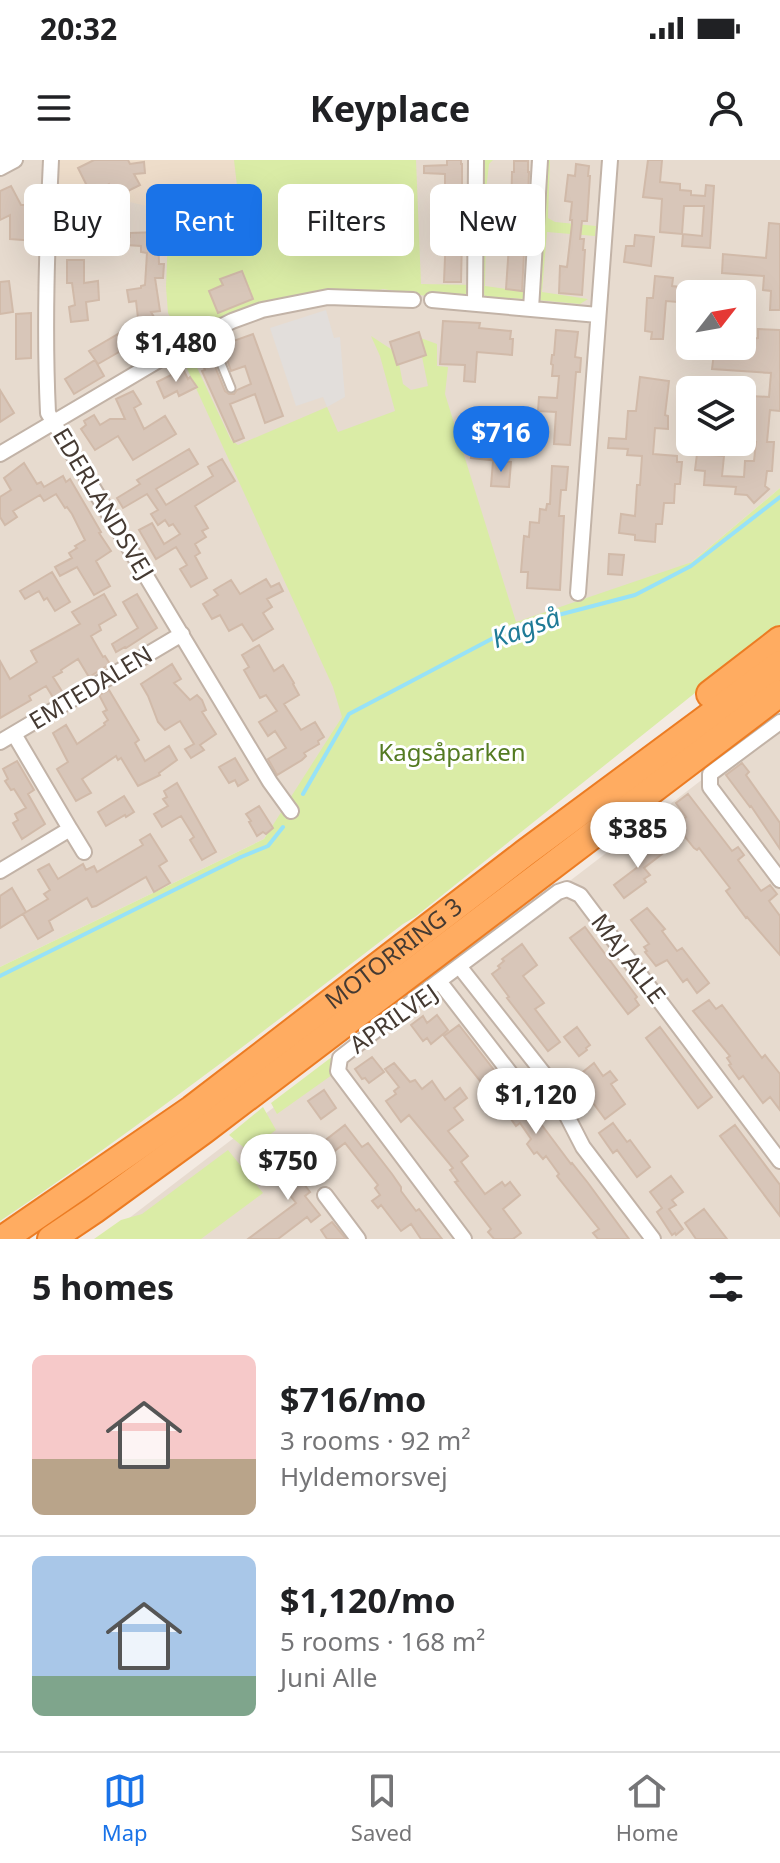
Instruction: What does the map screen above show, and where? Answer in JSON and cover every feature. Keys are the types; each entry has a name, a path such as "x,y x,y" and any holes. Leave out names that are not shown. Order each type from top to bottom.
{"highway":[{"path":"525,853 584,794 780,640"},
{"name":"MOTORRING 3","path":"3,1239 192,1109 525,853 780,664"},
{"name":"MOTORRING 3","path":"51,1239 204,1130 780,693"}],"street":[{"path":"0,168 15,160"},
{"name":"EDERLANDSVEJ","path":"51,160 46,273 48,413 270,782 291,811"},
{"path":"475,304 476,160"},
{"path":"531,309 540,160"},
{"path":"578,593 610,160"},
{"path":"0,454 232,321 262,310 324,297 413,300"},
{"path":"432,300 598,315"},
{"name":"EMTEDALEN","path":"0,742 182,634"},
{"path":"780,722 710,774 710,787 780,880"},
{"path":"14,734 84,852"},
{"path":"0,871 70,829"},
{"name":"MAJ ALLE","path":"439,981 558,892 567,889 580,895 780,1161"},
{"path":"459,966 548,1079 583,1147 653,1239"},
{"name":"APRILVEJ","path":"464,1239 338,1071 340,1058 439,981 524,1091"},
{"path":"325,1195 358,1239"}],"lane":[{"path":"208,332 231,388"}],"shaded area":[{"path":"0,160 780,160 780,488 692,562 349,713 264,839 0,967"},
{"path":"59,160 234,160 237,184 146,184 146,206 130,202 130,184 59,184"},
{"path":"326,310 334,338 340,337 345,397 327,407 323,397 296,406 270,328"},
{"path":"780,720 780,1239 116,1239 124,1222"}],"green space":[{"path":"234,160 416,160 421,284 475,285 475,304 383,289 280,306 186,344 168,313 167,256 262,256 262,184 237,184"},
{"path":"483,160 493,160 489,164 487,184 483,184"},
{"path":"544,160 550,160 548,218 555,222 596,226 595,236 547,232 545,256"},
{"path":"482,256 486,256 485,286 527,292 526,299 486,297 481,291"},
{"path":"539,256 545,256 542,292 588,299 580,304 537,300"},
{"name":"Kagsåparken","path":"371,336 397,353 403,384 411,390 428,386 418,337 437,344 437,366 448,367 445,394 516,622 692,562 780,488 780,625 415,917 153,1113 0,1221 0,967 264,839 342,717 333,687 184,362 192,357 231,440 238,445 327,407 338,432 395,411 380,356"},
{"path":"337,1053 332,1075 277,1114 271,1103"},
{"path":"263,1107 276,1130 248,1151 229,1135"},
{"path":"228,1150 263,1193 201,1239 94,1239 121,1220 142,1214"}],"building":[{"path":"94,160 128,160 130,164 144,162 145,173 134,174 140,185 130,190 130,184 86,184 78,168"},
{"path":"447,160 461,160 462,184 445,184 445,174 424,173 424,166 447,165"},
{"path":"648,160 662,160 660,182 680,184 680,190 691,191 691,195 705,196 706,185 714,186 710,248 682,246 683,234 702,236 704,206 684,206 682,234 660,232 662,199 643,197"},
{"path":"514,161 528,161 528,184 512,184"},
{"path":"576,164 589,166 590,176 587,221 582,221 580,239 584,239 585,250 582,295 559,293 560,266 567,267 572,224 572,202 565,201 568,175 575,176"},
{"path":"11,186 21,205 24,205 24,240 10,239 10,215 0,220 0,191"},
{"path":"769,223 780,224 780,310 770,310 771,291 763,290 764,276 722,273 723,254 766,258"},
{"path":"146,232 146,253 141,252 141,246 130,245 130,233"},
{"path":"635,235 654,237 651,266 624,262 626,246 634,246"},
{"path":"147,256 159,256 159,264 164,264 163,278 155,278 160,311 151,312 165,335 157,340 152,333 98,364 89,351 133,325 138,318 136,301 129,302 127,290 145,285"},
{"path":"445,256 462,256 461,282 444,282"},
{"path":"508,256 524,256 522,291 506,289"},
{"path":"67,260 84,260 84,283 98,281 99,300 86,302 88,320 71,322 69,307 75,305 72,283 67,283"},
{"path":"242,271 253,299 218,313 209,291 223,285 220,279"},
{"path":"655,276 673,278 676,302 666,301 663,339 651,339 652,332 645,331 647,298 653,298"},
{"path":"9,281 13,312 0,314 0,282"},
{"path":"31,313 31,358 16,359 16,314"},
{"path":"443,321 480,323 479,328 511,331 512,355 477,352 475,382 464,381 465,365 440,364"},
{"path":"758,329 780,330 780,411 770,410 767,442 774,442 772,471 767,471 765,486 769,489 754,503 747,495 735,494 736,487 704,485 705,471 695,470 697,456 724,456 722,476 744,477 745,461 754,461 756,396 769,397 771,373 712,369 713,360 756,360"},
{"path":"556,330 578,332 575,357 581,358 580,372 576,372 570,445 554,444 556,412 538,411 539,397 557,398 559,376 552,376 551,364"},
{"path":"419,332 426,355 397,365 390,342"},
{"path":"253,334 283,416 265,423 255,394 230,404 244,438 234,442 202,371 205,370 200,358 210,354 225,391 234,394 251,384 245,366 231,371 222,345"},
{"path":"95,360 104,376 74,394 65,379"},
{"path":"183,369 197,387 179,396 177,391 164,398 157,382"},
{"path":"640,377 669,381 665,415 668,416 668,429 655,428 653,454 677,456 677,462 682,462 680,484 675,484 674,503 664,503 662,524 656,524 655,542 635,540 635,535 619,533 621,514 635,516 642,456 627,455 628,449 608,448 609,438 626,439 628,411 636,411"},
{"path":"0,390 14,413 0,422"},
{"path":"133,391 141,404 134,408 144,429 165,416 176,434 133,460 118,436 95,450 81,429 86,425 84,421 94,415 100,425 110,419 125,419 116,399"},
{"path":"477,419 502,419 498,461 471,458 472,448 462,447 458,436 475,437"},
{"path":"189,449 198,464 156,489 166,505 213,476 208,467 222,459 235,481 195,506 208,528 202,531 206,537 195,544 200,553 195,556 207,578 191,587 180,569 187,565 176,547 156,559 139,530 152,523 164,544 180,534 173,524 169,526 165,520 158,525 151,514 158,510 147,494 123,508 117,498 140,484 137,480"},
{"path":"493,461 511,462 509,487 491,486"},
{"path":"24,463 37,484 41,482 44,487 63,476 66,482 70,479 111,551 96,561 110,586 94,595 77,567 60,576 55,567 72,558 69,553 85,540 72,514 56,494 44,501 40,495 13,511 17,517 5,525 0,517 0,497 11,490 4,478"},
{"path":"552,466 568,467 566,490 561,490 559,516 564,516 560,590 527,588 528,572 521,572 524,536 529,537 530,522 539,523 540,509 546,510 547,504 550,504"},
{"path":"609,554 624,555 622,575 608,574"},
{"path":"52,572 70,602 55,611 39,591 25,599 20,591"},
{"path":"266,579 271,587 279,583 283,591 267,599 272,607 263,613 273,629 253,641 242,624 229,631 220,615 212,619 203,604 218,595 214,590 231,580 240,594"},
{"path":"104,594 116,615 99,625 101,630 91,636 110,664 89,677 78,659 53,677 63,693 54,699 46,686 29,696 31,700 0,718 0,661 10,679 37,662 31,651 80,624 72,612"},
{"path":"137,594 157,628 116,652 112,644 138,628 123,602"},
{"path":"259,645 274,671 283,665 294,683 299,695 284,704 301,730 315,722 324,737 304,753 306,756 302,760 277,775 268,759 286,748 275,731 268,736 259,722 277,711 266,695 260,698 244,670 249,667 242,655"},
{"path":"172,664 181,679 174,683 190,700 197,695 202,700 206,710 202,712 216,734 200,745 204,750 191,758 185,749 194,744 180,721 165,730 158,722 141,684"},
{"path":"109,690 139,740 135,743 145,761 169,746 177,760 160,775 138,786 121,758 118,760 116,756 82,779 91,793 76,801 57,769 68,762 53,733 66,725 77,744 105,725 108,720 103,712 107,710 99,695"},
{"path":"235,758 248,780 238,786 235,780 229,783 219,767"},
{"path":"17,761 34,790 28,794 45,824 22,839 13,823 18,820 15,814 26,808 5,781 8,779 3,769"},
{"path":"742,763 749,772 746,775 780,823 780,849 726,775"},
{"path":"177,783 216,852 202,860 190,840 194,837 181,816 162,827 154,814 168,806 163,799 167,797 164,791"},
{"path":"688,794 732,851 738,847 744,855 738,860 761,891 770,885 777,894 769,901 780,916 780,955 746,918 726,891 730,888 699,848 694,848 682,833 684,831 678,823 686,817 676,803"},
{"path":"124,796 134,812 106,826 98,812"},
{"path":"259,806 273,828 257,836 246,814"},
{"path":"150,834 167,861 159,866 170,883 154,892 146,877 96,906 92,907 87,898 49,921 53,930 38,939 23,914 48,899 44,894 50,890 38,870 49,864 58,879 83,864 86,870 94,866 97,872 143,845 140,840"},
{"path":"651,841 662,854 644,868 650,875 644,879 646,882 624,898 614,885 639,866 632,856"},
{"path":"12,888 26,912 0,928 0,896"},
{"path":"647,908 665,929 662,931 677,951 682,948 709,983 697,993 687,979 683,982 667,960 656,966 645,952 644,947 649,944 631,920"},
{"path":"585,927 637,997 635,999 639,1005 628,1014 570,938"},
{"path":"522,944 537,965 523,976 544,1003 535,1009 560,1042 548,1051 492,974 500,968 502,959"},
{"path":"709,1000 716,1009 722,1005 762,1058 765,1055 780,1074 780,1110 770,1097 763,1103 743,1076 739,1079 729,1065 727,1058 730,1056 693,1011"},
{"path":"437,1015 448,1030 431,1044 427,1038 423,1041 411,1025 423,1016 427,1023"},
{"path":"459,1025 523,1107 526,1104 629,1239 598,1239 593,1233 599,1229 557,1176 559,1174 546,1156 543,1159 537,1152 534,1154 527,1144 531,1139 520,1123 516,1126 503,1108 498,1109 483,1089 485,1087 444,1036"},
{"path":"577,1027 590,1045 579,1056 564,1037"},
{"path":"660,1027 712,1097 698,1108 646,1038"},
{"path":"372,1057 384,1072 369,1083 355,1069"},
{"path":"394,1063 410,1082 415,1080 422,1089 432,1081 445,1100 460,1088 467,1098 454,1108 463,1120 448,1131 468,1156 461,1162 485,1194 502,1182 505,1186 510,1182 520,1195 503,1209 521,1233 513,1239 494,1239 488,1232 491,1229 455,1182 458,1181 450,1170 453,1168 409,1115 401,1122 386,1101 396,1094 394,1091 399,1087 385,1069"},
{"path":"594,1063 603,1076 610,1071 617,1080 611,1084 625,1104 605,1119 576,1085 582,1081 578,1076"},
{"path":"324,1090 336,1108 321,1119 308,1101"},
{"path":"613,1123 650,1167 637,1177 617,1150 613,1153 599,1133"},
{"path":"345,1125 362,1147 368,1143 416,1211 419,1209 442,1239 421,1239 411,1224 401,1231 381,1205 378,1208 372,1201 380,1195 375,1188 378,1185 345,1143 332,1153 323,1142"},
{"path":"735,1125 780,1185 780,1216 720,1136"},
{"path":"281,1154 310,1192 305,1196 320,1215 311,1222 307,1217 278,1239 248,1239 296,1203 266,1165"},
{"path":"671,1176 683,1192 672,1200 676,1205 669,1209 683,1229 676,1235 672,1235 657,1212 662,1208 650,1192"},
{"path":"704,1209 727,1239 696,1239 685,1223"},
{"path":"332,1222 346,1239 327,1239 321,1230"}],"waterway":[{"name":"Kagså","path":"303,794 349,714 516,626 635,595 691,566 780,497"},
{"name":"Kagså","path":"0,976 268,846 283,827"}]}
